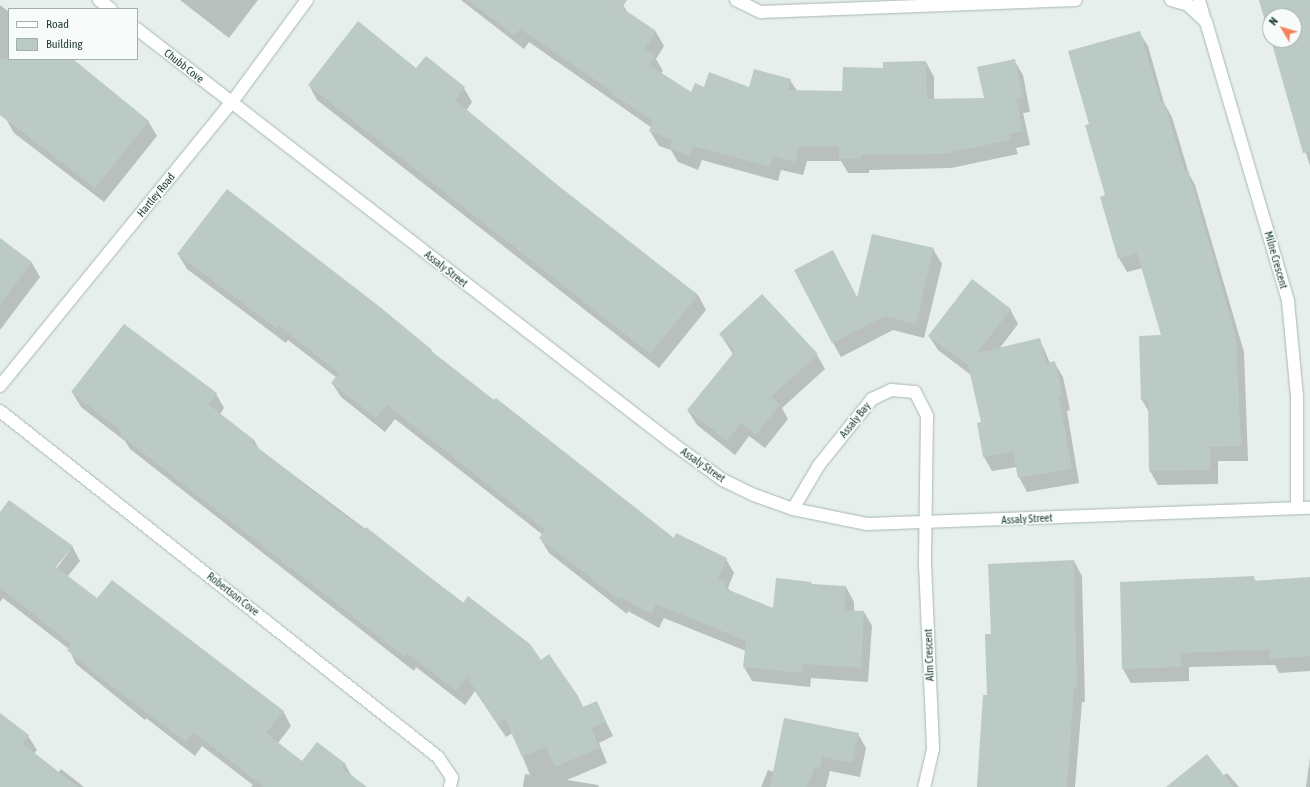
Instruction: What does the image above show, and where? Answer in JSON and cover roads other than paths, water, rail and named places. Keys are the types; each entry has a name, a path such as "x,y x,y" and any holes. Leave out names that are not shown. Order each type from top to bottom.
{"street":[{"path":"99,0 110,8"},
{"name":"Hartley Road","path":"0,386 232,102 307,0"},
{"path":"736,0 762,12 1076,0"},
{"path":"1171,0 1188,5 1206,22"},
{"name":"Milne Crescent","path":"1199,0 1288,301 1297,396 1297,507"},
{"name":"Chubb Cove","path":"138,30 232,102"},
{"name":"Assaly Street","path":"232,102 716,476 754,495 793,509 867,524 1297,507 1310,508"},
{"name":"Assaly Bay","path":"793,509 819,465 872,399 892,390 915,392 927,416 926,521"},
{"name":"Robertson Cove","path":"0,411 438,757 452,778 450,787"},
{"name":"Alm Crescent","path":"924,787 933,749 926,521"}]}
